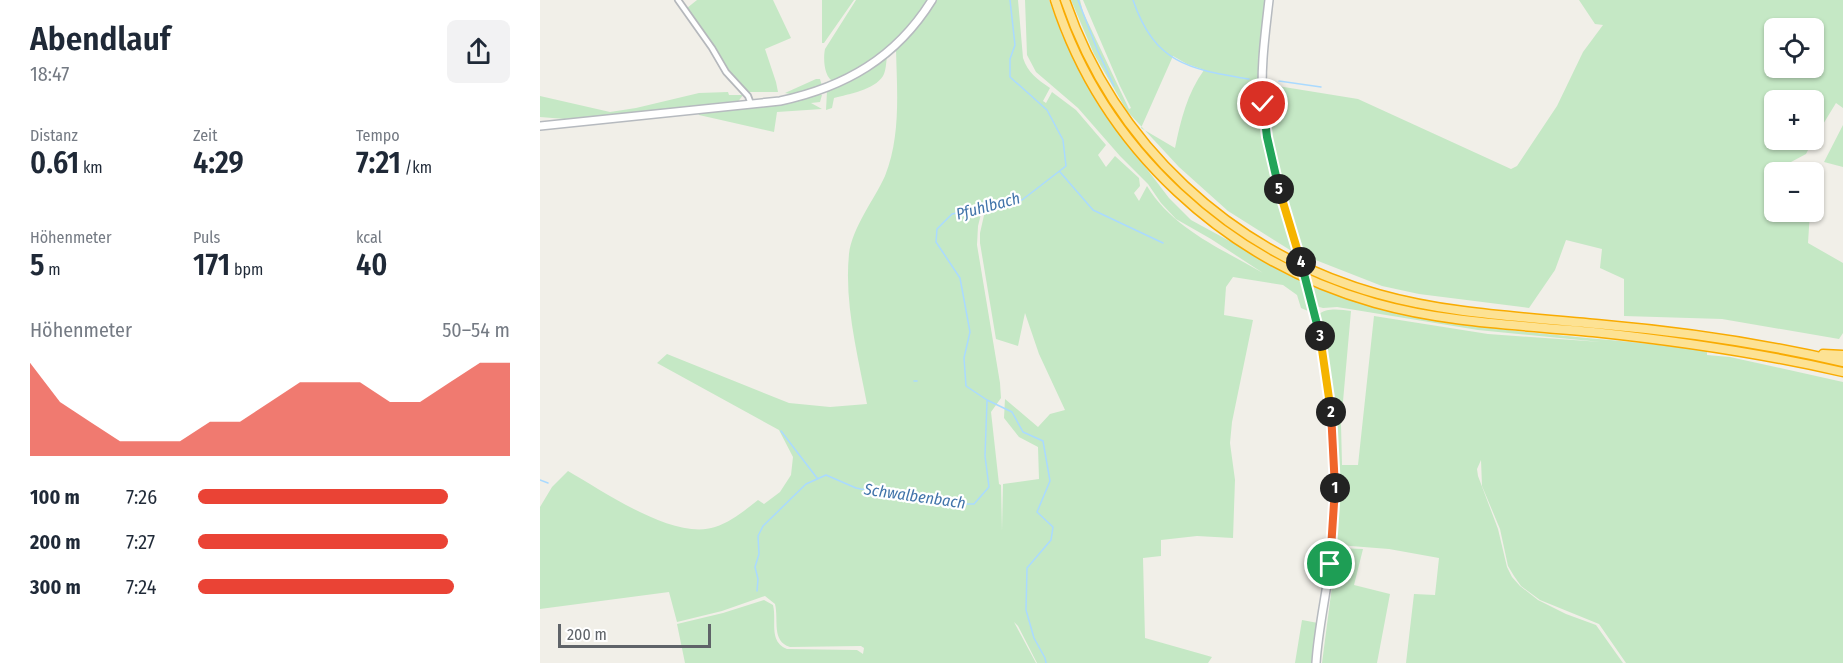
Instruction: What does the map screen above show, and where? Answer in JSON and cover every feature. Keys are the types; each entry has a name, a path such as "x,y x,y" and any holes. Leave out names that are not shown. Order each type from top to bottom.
{"highway":[{"path":"1055,0 1094,87 1121,128 1155,170 1198,211 1222,230 1268,259 1309,280 1377,303 1427,314 1489,323 1693,344 1756,353 1843,372"},
{"path":"1065,0 1079,36 1102,82 1129,124 1155,156 1184,187 1223,219 1264,246 1302,266 1355,287 1429,305 1491,314 1705,335 1843,362"},
{"path":"1808,354 1843,355"}],"street":[{"path":"678,0 726,72 748,96 751,104"},
{"path":"540,126 751,104 810,94 852,77 889,51 922,16 932,0"},
{"path":"1269,0 1263,68 1263,104 1274,169 1311,299 1324,359 1330,402 1335,494 1330,564 1316,663"}],"green space":[{"path":"697,0 773,0 791,38 765,49 778,92 749,92 726,69 714,46 687,8"},
{"path":"822,0 854,0 824,43 822,43"},
{"path":"856,0 929,0 908,27 887,48 834,82 826,72 825,49"},
{"path":"936,0 1018,0 1023,58 1030,72 1050,88 1043,101 1046,103 1052,92 1076,110 1106,145 1098,155 1106,167 1115,156 1139,178 1140,186 1134,193 1139,201 1147,186 1170,214 1184,226 1263,273 1176,219 1148,184 1078,108 1036,72 1027,55 1025,0 1049,0 1062,35 1098,105 1169,198 1191,220 1301,280 1308,311 1301,308 1297,295 1283,285 1233,277 1226,287 1224,315 1253,320 1232,422 1230,443 1235,480 1233,538 1197,536 1161,540 1161,556 1143,558 1145,638 1212,657 1208,663 1037,663 1014,622 1036,663 685,663 677,624 764,600 773,605 775,636 777,641 787,649 857,650 863,654 864,648 861,646 790,647 784,644 778,635 775,604 765,596 722,611 677,622 669,592 540,609 540,507 552,487 568,471 639,512 680,527 698,529 715,527 727,522 758,500 764,504 780,492 791,475 793,457 779,430 657,363 667,354 789,403 830,407 867,404 850,311 849,254 854,234 885,176 894,145 897,113 896,49 924,19","holes":["984,202 987,202 980,243 996,339 1018,346 1025,313 1039,354 1065,410 1050,414 1038,427 1005,399 1004,418 1019,437 1038,447 1039,479 1003,484 1002,531 1001,485 999,484 991,412 1001,398 1000,383 977,245 978,226"]},
{"path":"1071,0 1080,0 1083,12 1129,109 1131,108 1083,0 1270,0 1263,79 1266,109 1265,84 1358,99 1511,169 1517,166 1557,106 1583,52 1603,25 1595,24 1579,0 1843,0 1843,108 1836,103 1824,123 1824,90 1764,90 1764,150 1808,150 1806,154 1791,162 1764,162 1764,222 1809,222 1808,243 1843,263 1843,333 1839,339 1722,319 1624,316 1624,279 1600,268 1602,249 1566,240 1555,270 1529,308 1419,294 1382,286 1290,250 1228,211 1179,167 1145,130 1175,148 1185,107 1204,70 1173,56 1142,127 1127,111 1094,54"},
{"path":"887,57 885,72 879,81 861,91 834,98 832,108 826,110 827,91"},
{"path":"820,79 822,86 795,95 785,93"},
{"path":"728,92 729,95 743,95 737,103 565,119 540,117 540,96 610,112 699,93"},
{"path":"822,95 820,102 811,103 822,109 777,112 774,132 698,113 783,102"},
{"path":"1843,125 1843,167 1824,162"},
{"path":"1311,286 1359,302 1457,323 1707,351 1707,355 1730,357 1843,382 1843,663 1626,663 1599,624 1540,600 1521,586 1508,566 1500,529 1482,486 1481,460 1477,469 1478,476 1498,529 1507,567 1512,577 1520,586 1538,600 1596,625 1623,663 1406,663 1414,594 1435,595 1439,558 1389,549 1334,543 1337,470 1335,423 1318,315 1330,310 1351,311 1341,424 1342,465 1358,465 1374,316 1488,334 1601,342 1478,330 1337,307 1323,308 1316,306"},
{"path":"1337,548 1363,549 1354,585 1390,594 1377,663 1322,663"},
{"path":"1302,620 1318,623 1313,663 1295,663"}],"waterway":[{"name":"Pfuhlbach","path":"1010,0 1015,45 1010,59 1010,77 1047,110 1063,140 1066,166 1022,200 952,214 937,229 936,242 960,278 970,332 964,358 966,386 987,400 1012,412 1023,432 1043,441 1050,481 1037,512 1053,527 1051,540 1027,568 1026,610 1034,638 1046,663"},
{"path":"1078,0 1114,86"},
{"path":"1133,0 1152,38 1177,60 1209,71 1249,79"},
{"path":"1279,81 1321,87"},
{"path":"1060,172 1093,210 1163,243"},
{"name":"Schwalbenbach","path":"757,591 758,579 755,567 759,554 758,536 763,526 806,484 826,475 856,488 891,495 923,495 951,504 974,504 989,487 985,456 987,401"},
{"path":"781,431 817,478"},
{"path":"540,480 548,483"}],"route":[{"path":"1263,104 1274,169 1311,299 1324,359 1334,445 1335,498 1330,564"}]}
